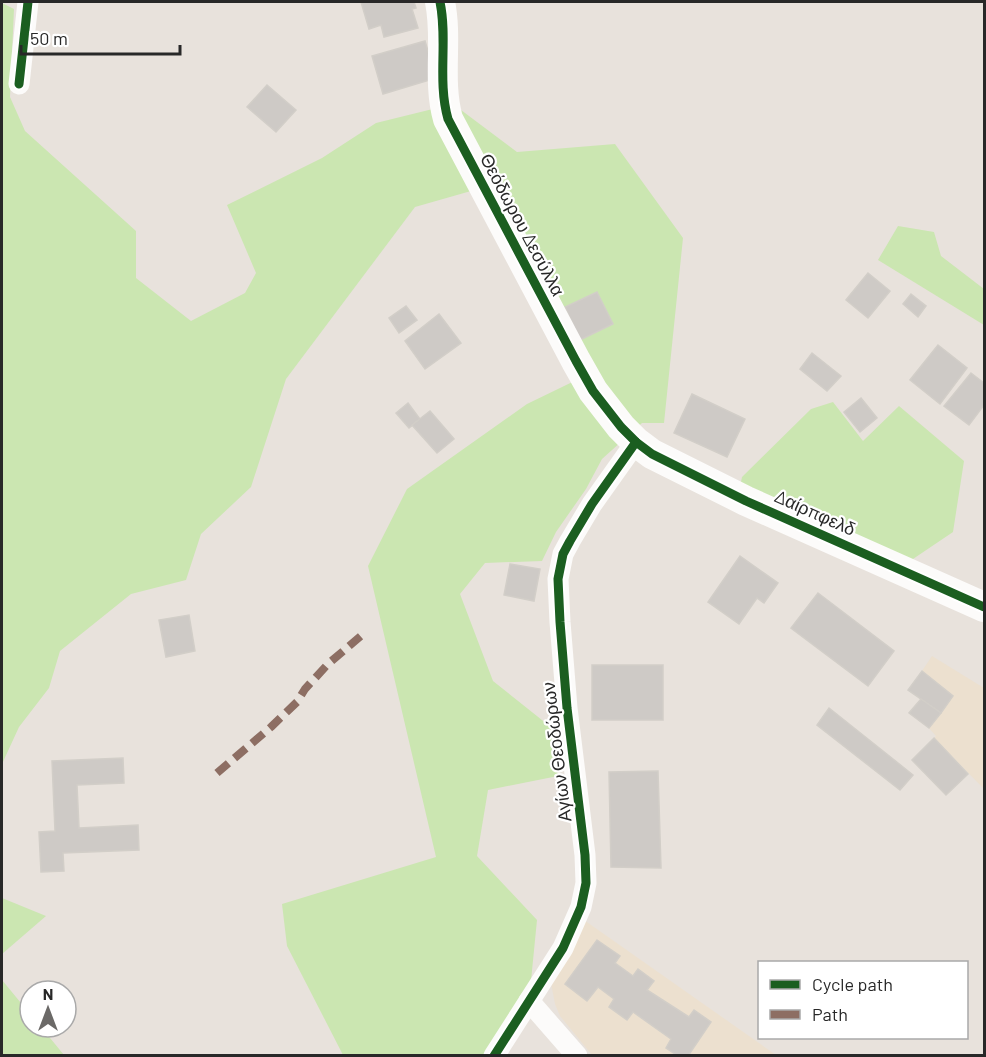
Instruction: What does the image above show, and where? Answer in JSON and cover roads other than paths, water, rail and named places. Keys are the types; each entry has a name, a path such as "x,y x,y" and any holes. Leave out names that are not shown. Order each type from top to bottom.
{"street":[{"path":"19,84 28,2"},
{"name":"Θεόδωρου Δεσύλλα","path":"440,2 444,24 444,99 452,129 587,380 614,419 636,442"},
{"name":"Δαίρπφελδ","path":"636,442 652,454 708,483 984,607"},
{"name":"Αγίων Θεοδώρων","path":"494,1056 563,948 581,907 586,883 583,828 567,708 558,590 560,567 563,554 580,523 636,442"},
{"path":"529,1001 577,1056"}]}
